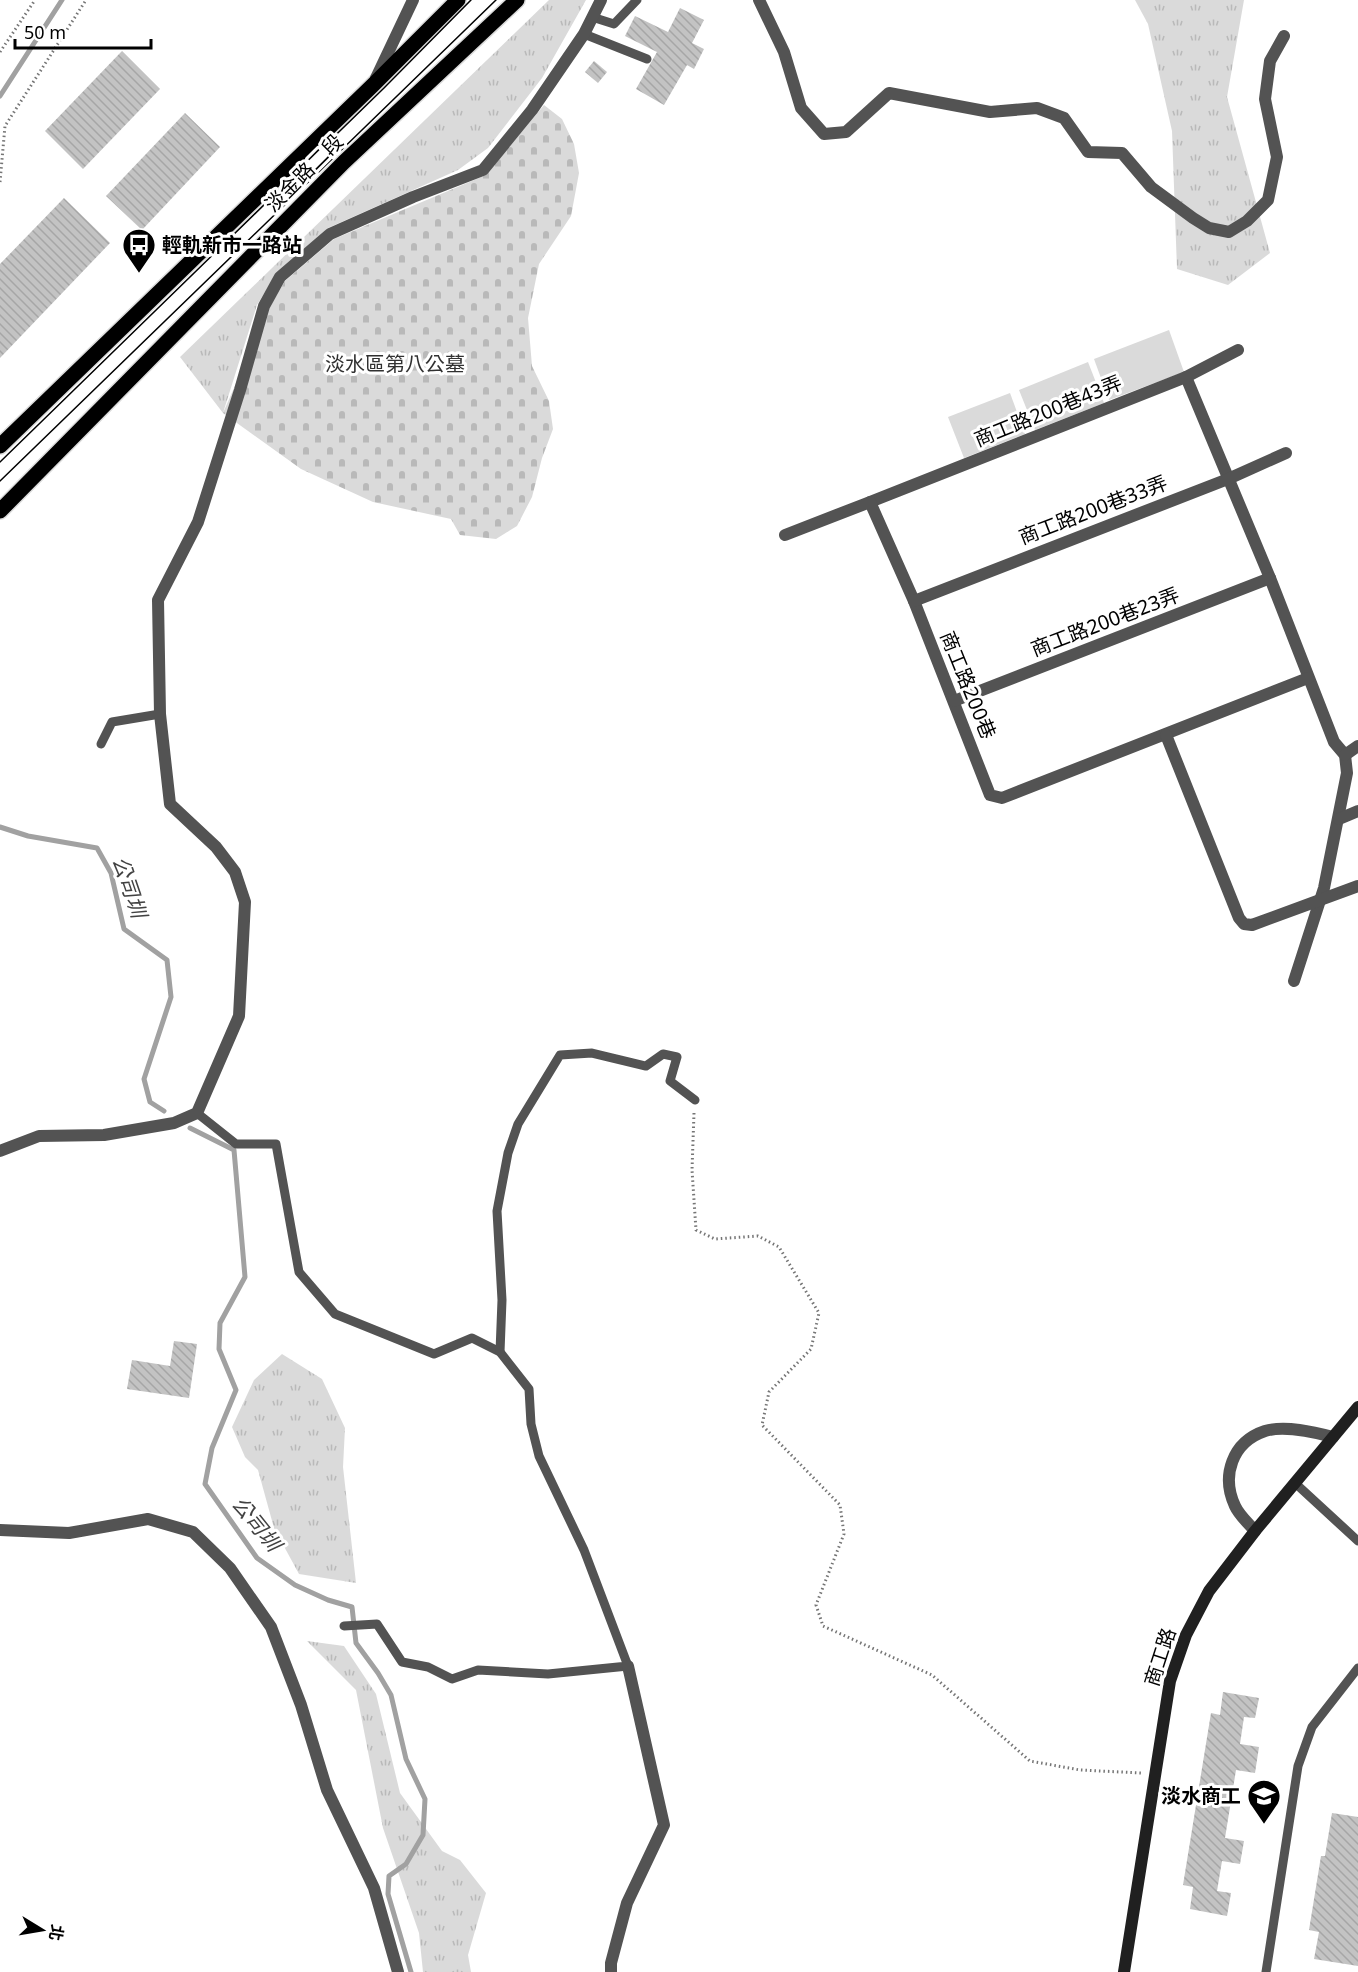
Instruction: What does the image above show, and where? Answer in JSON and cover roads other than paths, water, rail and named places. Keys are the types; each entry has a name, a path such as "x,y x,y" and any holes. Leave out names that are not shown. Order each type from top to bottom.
{"main road":[{"name":"淡金路二段","path":"0,446 458,0"},
{"name":"淡金路二段","path":"0,511 344,162 517,0"}],"street":[{"path":"372,86 413,0"},
{"path":"0,1151 39,1136 104,1135 174,1123 197,1113 239,1016 245,902 236,872 216,846 170,804 160,714 158,600 198,522 264,306 280,277 330,234 413,197 483,170 532,110 584,34 601,0"},
{"path":"759,0 784,52 801,108 824,134 846,132 890,93 990,112 1037,108 1064,118 1088,152 1122,153 1151,187 1209,228 1229,232 1247,221 1268,200 1277,157 1265,99 1270,61 1284,36"},
{"name":"商工路200巷43弄","path":"870,502 1186,377 1238,350"},
{"path":"1186,377 1270,578 1334,742 1345,755 1347,773 1324,888 1294,981"},
{"name":"商工路200巷33弄","path":"914,601 1228,479 1286,453"},
{"path":"785,535 870,502"},
{"name":"商工路200巷","path":"870,502 914,601 990,795 998,798 1166,735 1308,678"},
{"name":"商工路200巷23弄","path":"954,701 1270,578"},
{"path":"1166,735 1239,918 1244,924 1251,925 1358,886"},
{"path":"1345,755 1358,746"},
{"path":"1339,819 1358,810"},
{"name":"商工路","path":"1124,1972 1170,1681 1186,1635 1209,1591 1255,1531 1358,1407"},
{"path":"1255,1531 1236,1509 1228,1487 1231,1463 1242,1444 1265,1431 1303,1429 1333,1437"},
{"path":"0,1530 69,1533 148,1519 193,1532 230,1568 272,1627 301,1705 327,1790 374,1888 398,1972"},
{"path":"611,1972 611,1963 627,1903 664,1825 628,1666"}],"lane":[{"path":"592,17 614,24 637,0"},
{"path":"584,34 647,59"},
{"path":"101,744 112,722 160,714"},
{"path":"500,1352 502,1300 497,1211 508,1154 518,1124 560,1055 592,1053 646,1066 663,1054 676,1057 670,1081 695,1100"},
{"path":"197,1113 236,1144 276,1144 299,1272 335,1314 434,1354 472,1338 500,1352 529,1389 531,1425 539,1456 584,1550 628,1666 548,1674 477,1670 452,1680 428,1667 402,1662 377,1624 344,1626"},
{"path":"1295,1483 1358,1541"},
{"path":"1266,1972 1298,1766 1312,1727 1358,1668"}],"waterway":[{"name":"公司圳","path":"0,96 62,0"},
{"name":"公司圳","path":"0,827 28,836 97,848 111,873 124,929 167,960 171,997 144,1079 150,1102 164,1111"},
{"name":"公司圳","path":"190,1128 234,1150 245,1277 220,1323 219,1349 236,1390 212,1448 205,1484 257,1558 295,1585 328,1600 352,1607 356,1643 391,1695 406,1759 425,1799 423,1835 406,1864 389,1876 388,1894 411,1972"}],"tram line":[{"path":"0,462 384,88 471,0"},
{"path":"0,481 496,0"}],"place":[{"name":"輕軌新市一路站","path":"139,274"},
{"name":"淡水商工","path":"1264,1825"}],"park label":[{"name":"淡水區第八公墓","path":"395,364"}]}
